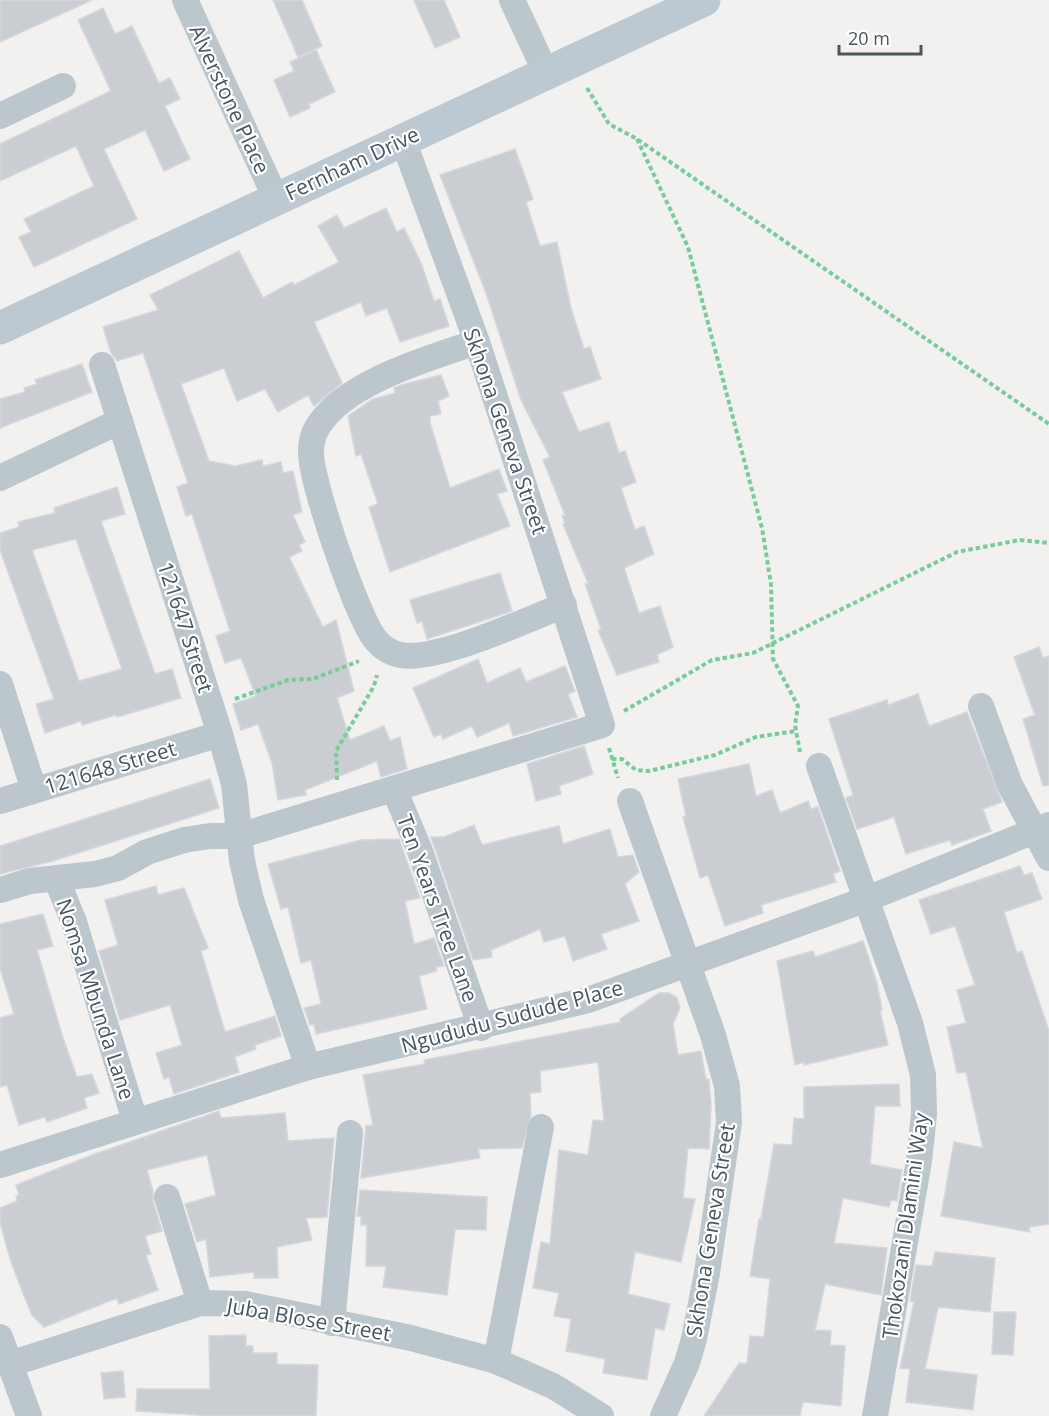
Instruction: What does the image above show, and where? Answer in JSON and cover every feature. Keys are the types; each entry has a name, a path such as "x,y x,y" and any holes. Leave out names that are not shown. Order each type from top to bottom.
{"street":[{"name":"Alverstone Place","path":"185,0 276,199"},
{"path":"512,0 560,67"},
{"name":"Fernham Drive","path":"0,328 702,0"},
{"path":"0,116 63,86"},
{"name":"Skhona Geneva Street","path":"403,140 477,342 603,724"},
{"path":"477,342 432,357 372,383 340,402 323,418 314,433 311,450 319,493 358,607 374,639 384,648 401,655 420,657 564,605"},
{"name":"121647 Street","path":"102,365 220,734 234,784 239,836 251,900 308,1067"},
{"path":"0,478 120,421"},
{"path":"0,684 34,790"},
{"path":"981,706 1010,785 1043,828 1049,858"},
{"path":"0,890 118,868 147,852 184,840 210,836 239,836 603,724"},
{"name":"121648 Street","path":"0,801 220,734"},
{"name":"Thokozani Dlamini Way","path":"819,766 910,1023 923,1075 924,1114 919,1161 875,1416"},
{"name":"Ten Years Tree Lane","path":"394,789 420,851 481,1028"},
{"name":"Skhona Geneva Street","path":"630,801 686,966 713,1035 727,1086 729,1122 707,1273 694,1339 687,1363 663,1416"},
{"name":"Ngududu Sudude Place","path":"0,1165 135,1120 308,1067 481,1028 588,1000 867,899 1043,828"},
{"name":"Nomsa Mbunda Lane","path":"56,878 74,922 135,1120"},
{"path":"496,1360 542,1126"},
{"path":"332,1323 350,1133"},
{"path":"167,1197 200,1303"},
{"name":"Juba Blose Street","path":"10,1364 200,1303 245,1304 411,1338 496,1360 553,1386 601,1416"},
{"path":"0,1337 29,1416"}],"path":[{"path":"560,67 591,97 609,124 637,139 1049,424"},
{"path":"637,139 688,247 762,528 771,584 773,659 798,706 796,731 798,748 812,774 827,791"},
{"path":"630,801 616,774 603,724 712,660 753,652 957,552 1020,540 1049,543"},
{"path":"212,707 288,680 313,679 344,669 384,648"},
{"path":"340,806 336,751 374,686 384,648"},
{"path":"612,759 622,759 636,770 650,771 715,755 756,737 796,731"}],"building":[{"path":"0,0 92,0 0,42"},
{"path":"273,0 302,0 322,46 298,57"},
{"path":"414,0 444,0 460,37 435,48"},
{"path":"103,8 115,34 132,26 159,83 170,78 180,99 165,106 190,159 164,171 145,130 104,149 137,219 34,267 19,237 31,232 24,219 94,186 76,146 0,181 0,144 111,91 78,20"},
{"path":"316,50 335,92 309,104 310,108 290,117 274,80 294,71 290,62"},
{"path":"515,149 533,199 526,202 540,246 557,242 571,308 584,349 590,347 601,379 562,392 579,432 609,422 619,453 625,451 636,482 621,488 635,530 644,526 654,554 624,568 639,613 660,606 673,647 657,655 659,662 617,675 598,630 601,629 585,584 588,583 563,524 565,523 562,516 565,515 543,460 550,457 521,400 486,293 440,175"},
{"path":"386,208 397,232 404,228 421,263 434,301 440,299 449,326 400,342 387,308 366,316 361,302 314,322 342,383 314,406 308,395 278,412 265,389 237,401 224,368 181,384 209,461 235,466 262,460 263,466 281,462 283,473 293,471 302,512 293,515 305,542 299,545 302,551 289,557 323,627 336,620 354,691 337,698 350,740 384,726 390,741 400,737 407,769 381,777 377,761 305,790 306,795 278,800 272,763 258,724 241,730 233,704 256,696 241,658 225,663 216,636 230,631 192,514 186,516 177,487 188,483 143,353 117,361 111,353 103,327 158,310 150,295 239,251 263,298 292,282 294,285 339,262 318,226 337,215 344,228"},
{"path":"82,364 92,392 0,428 0,399 25,392 24,388 37,384 35,380"},
{"path":"441,375 449,396 438,401 441,414 430,416 430,423 450,488 499,469 507,491 497,494 510,526 390,572 369,507 378,504 361,454 356,456 348,416 373,399 395,393 394,388"},
{"path":"117,487 125,514 101,521 155,674 172,669 181,698 117,717 116,715 82,725 81,721 45,733 36,704 54,699 0,550 0,533 19,527 18,522 55,513 54,508","holes":["76,539 122,669 79,681 32,550"]},
{"path":"500,573 512,611 427,639 422,621 417,623 410,600"},
{"path":"1039,647 1043,658 1049,656 1049,785 1043,786 1023,719 1035,715 1014,657"},
{"path":"478,659 487,683 520,668 526,682 565,666 575,691 568,694 577,717 513,736 509,723 477,737 472,726 443,739 441,734 434,737 413,688"},
{"path":"918,694 929,726 967,712 1002,802 983,809 991,831 952,845 950,840 906,854 894,817 857,829 846,798 853,795 829,719 887,700 888,705"},
{"path":"584,746 593,774 559,786 561,794 536,801 527,764"},
{"path":"749,764 756,796 772,790 780,813 808,801 811,809 818,807 840,871 833,874 836,882 761,905 763,913 725,926 708,875 700,878 683,817 686,816 678,779"},
{"path":"210,779 219,808 53,861 0,874 0,846"},
{"path":"474,825 482,845 559,826 563,844 610,829 618,857 633,855 639,872 625,884 639,921 601,934 607,949 573,961 565,936 544,942 540,929 491,950 492,957 473,960 431,837 444,837"},
{"path":"399,839 420,898 405,901 414,944 434,938 444,966 436,967 437,971 419,976 427,1009 316,1034 314,1024 310,1025 304,1008 321,1004 311,960 301,963 288,907 281,909 268,864 361,840"},
{"path":"1020,866 1024,875 1032,873 1042,899 1004,912 1017,953 1022,951 1049,1031 1049,1224 1029,1227 1030,1232 941,1216 954,1142 983,1148 966,1072 957,1073 947,1027 966,1023 957,990 975,985 955,926 931,934 919,900"},
{"path":"156,886 158,895 184,888 208,948 201,951 225,1032 275,1016 281,1036 255,1045 256,1049 235,1057 239,1072 174,1094 169,1077 164,1079 156,1053 182,1045 170,1005 120,1020 99,951 118,945 105,900"},
{"path":"43,914 53,946 37,950 63,1038 77,1077 92,1074 99,1093 84,1098 87,1108 47,1122 45,1117 19,1125 7,1085 0,1087 0,1018 14,1014 0,968 0,924"},
{"path":"863,941 877,983 882,1010 880,1011 888,1045 804,1065 804,1062 795,1065 777,961 813,951 815,957"},
{"path":"659,993 669,993 677,998 680,1008 673,1024 678,1055 701,1051 706,1080 709,1079 711,1105 709,1149 688,1148 683,1198 695,1199 681,1262 635,1252 628,1294 670,1304 664,1330 655,1328 647,1380 603,1373 605,1359 566,1351 571,1319 554,1316 559,1293 533,1288 541,1242 550,1244 559,1150 588,1155 593,1120 604,1121 598,1062 540,1071 541,1092 530,1093 531,1116 522,1148 478,1149 480,1158 361,1178 366,1126 373,1125 363,1075 425,1064 424,1060 621,1022 620,1019"},
{"path":"899,1084 900,1106 875,1106 870,1164 902,1170 897,1201 891,1200 889,1207 843,1198 834,1243 887,1248 881,1295 825,1284 815,1330 831,1331 830,1345 845,1346 841,1406 803,1402 800,1416 704,1416 739,1363 747,1364 750,1336 764,1337 770,1279 750,1276 759,1219 761,1219 774,1144 792,1145 794,1118 804,1119 804,1087"},
{"path":"219,1111 221,1118 285,1113 288,1141 334,1138 327,1217 306,1218 312,1240 277,1247 278,1278 254,1278 254,1272 210,1277 206,1239 197,1242 185,1204 216,1195 207,1155 147,1170 162,1231 145,1236 151,1254 146,1255 158,1290 119,1304 117,1298 44,1327 32,1315 10,1259 0,1222 0,1208 17,1201 16,1196 19,1195 16,1185 92,1155"},
{"path":"360,1190 487,1197 486,1230 455,1229 447,1295 383,1287 386,1266 366,1266 367,1225 361,1225 361,1216 357,1216"},
{"path":"935,1252 995,1258 990,1312 938,1307 925,1369 977,1375 973,1410 906,1402 910,1369 900,1368 914,1302 910,1301 916,1265 932,1266"},
{"path":"994,1312 1016,1312 1013,1355 992,1354"},
{"path":"246,1335 246,1346 253,1346 253,1353 277,1353 277,1364 318,1365 316,1416 213,1416 136,1411 137,1389 210,1389 209,1336"},
{"path":"123,1371 125,1397 104,1399 101,1373"}]}
